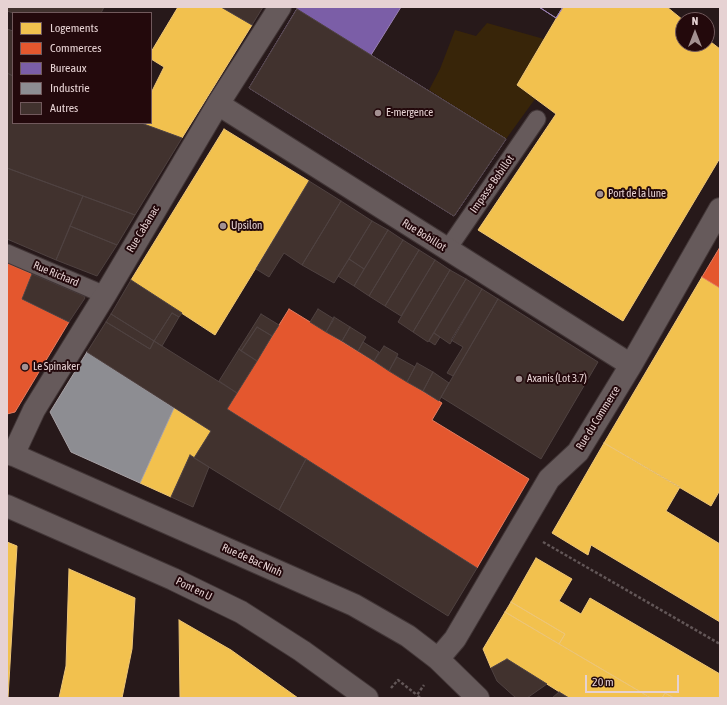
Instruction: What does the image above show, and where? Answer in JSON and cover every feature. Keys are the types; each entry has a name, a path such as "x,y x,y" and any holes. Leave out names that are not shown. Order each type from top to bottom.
{"street":[{"name":"Rue Cabanac","path":"10,454 34,410 218,104 280,7"},
{"name":"Rue Bobillot","path":"218,104 631,365"},
{"name":"Rue du Commerce","path":"438,659 455,639 549,478 578,452 631,365 720,209"},
{"name":"Rue de Bac Ninh","path":"10,454 354,605 408,636 438,659 478,698"},
{"name":"Pont en U","path":"7,506 172,579 241,612 302,650 367,698"}],"lane":[{"name":"Impasse Bobillot","path":"447,250 538,119"},
{"name":"Rue Richard","path":"7,253 105,294"}],"path":[{"path":"520,529 720,644"},
{"path":"391,689 398,680 417,695"}],"shaded area":[{"path":"487,23 544,39 517,85 535,99 506,139 429,90 440,69 455,30 476,36"}],"building: Logements":[{"path":"178,7 221,7 252,25 182,138 144,124 152,124 152,91 164,67 152,60 152,50"},
{"name":"Port de la lune","path":"563,7 667,7 675,14 675,52 715,52 715,45 720,49 720,158 623,321 478,230 556,114 517,85"},
{"name":"Upsilon","path":"224,129 309,181 215,335 131,280"},
{"path":"702,277 720,288 720,490 711,506 604,443"},
{"path":"174,408 211,431 194,458 190,455 171,497 140,483"},
{"path":"604,443 680,487 666,511 720,544 720,622 591,545 588,555 552,533"},
{"path":"7,542 17,546 8,698 7,698"},
{"path":"536,558 572,579 559,601 581,614 590,598 720,674 720,698 674,698 665,693 662,698 651,698 559,644 565,634 511,602"},
{"path":"69,569 135,598 132,649 122,698 59,698 66,666"},
{"path":"511,602 565,634 559,644 505,612"},
{"path":"505,612 650,698 569,698 507,659 491,668 483,649"},
{"path":"179,620 231,650 298,698 180,698"},
{"path":"665,693 674,698 662,698"}],"building: Commerces":[{"path":"720,247 720,288 702,277"},
{"name":"Le Spinaker","path":"7,263 32,274 22,299 69,322 15,412 7,414"},
{"path":"289,309 442,403 432,420 529,479 477,568 227,409"}],"building: Bureaux":[{"name":"E-mergence","path":"298,7 401,7 371,55 506,139 454,216 249,88"},
{"path":"539,7 563,7 556,18"},
{"path":"539,7 563,7 556,18"}],"building: Industrie":[{"path":"87,352 174,408 140,483 71,452 50,412"}],"building: Autres":[{"path":"7,7 104,7 102,12 12,13 7,11"},
{"path":"221,7 263,7 252,25"},
{"name":"E-mergence","path":"297,9 506,139 454,216 249,88"},
{"path":"7,29 12,31 12,76 7,73"},
{"path":"7,73 12,76 12,124 144,124 182,138 135,215 7,168"},
{"path":"7,168 83,196 56,260 7,239"},
{"path":"309,181 341,201 302,265 284,253 269,277 256,269"},
{"path":"83,196 135,215 117,245 70,226"},
{"path":"341,201 372,221 334,283 302,265"},
{"path":"372,221 388,230 364,269 349,259"},
{"path":"70,226 117,245 97,276 56,260"},
{"path":"388,230 403,240 369,296 354,286"},
{"path":"403,240 419,250 385,306 369,296"},
{"path":"419,250 435,260 401,316 385,306"},
{"path":"349,259 364,269 354,286 338,276"},
{"path":"435,260 450,270 413,332 398,322"},
{"path":"450,270 466,279 428,342 413,332"},
{"path":"32,274 84,296 85,298 69,322 22,299"},
{"path":"466,279 482,289 450,344 434,333"},
{"path":"131,280 182,313 179,317 172,313 154,341 111,314"},
{"path":"482,289 498,299 453,376 447,373 463,347 451,340"},
{"name":"Axanis (Lot 3.7)","path":"498,299 598,362 541,459 441,397"},
{"path":"318,309 334,319 326,332 310,322"},
{"path":"172,313 179,317 162,346 154,341"},
{"path":"111,314 154,341 150,349 106,322"},
{"path":"261,314 279,325 272,336 257,327 241,351 239,349"},
{"path":"334,317 350,327 342,341 326,332"},
{"path":"106,322 150,349 154,341 237,393 227,409 306,459 279,510 194,458 211,431 87,352"},
{"path":"257,327 272,336 257,361 241,351"},
{"path":"350,327 366,337 358,351 342,341"},
{"path":"434,333 440,337 435,345 429,341"},
{"path":"363,342 379,352 374,361 358,351"},
{"path":"384,346 398,354 389,371 374,361"},
{"path":"239,349 257,361 237,393 219,381"},
{"path":"397,357 415,367 407,382 389,371"},
{"path":"417,363 433,372 423,391 407,382"},
{"path":"433,372 449,383 439,401 423,391"},
{"path":"190,455 209,467 193,507 171,497"},
{"path":"306,459 477,568 448,616 279,510"},
{"path":"507,659 547,684 527,698 516,698 497,681 491,668"},
{"path":"559,692 569,698 552,698"}],"place":[{"name":"E-mergence","path":"378,113"},
{"name":"Port de la lune","path":"600,194"},
{"name":"Upsilon","path":"223,226"},
{"name":"Le Spinaker","path":"25,367"},
{"name":"Axanis (Lot 3.7)","path":"519,379"}]}
